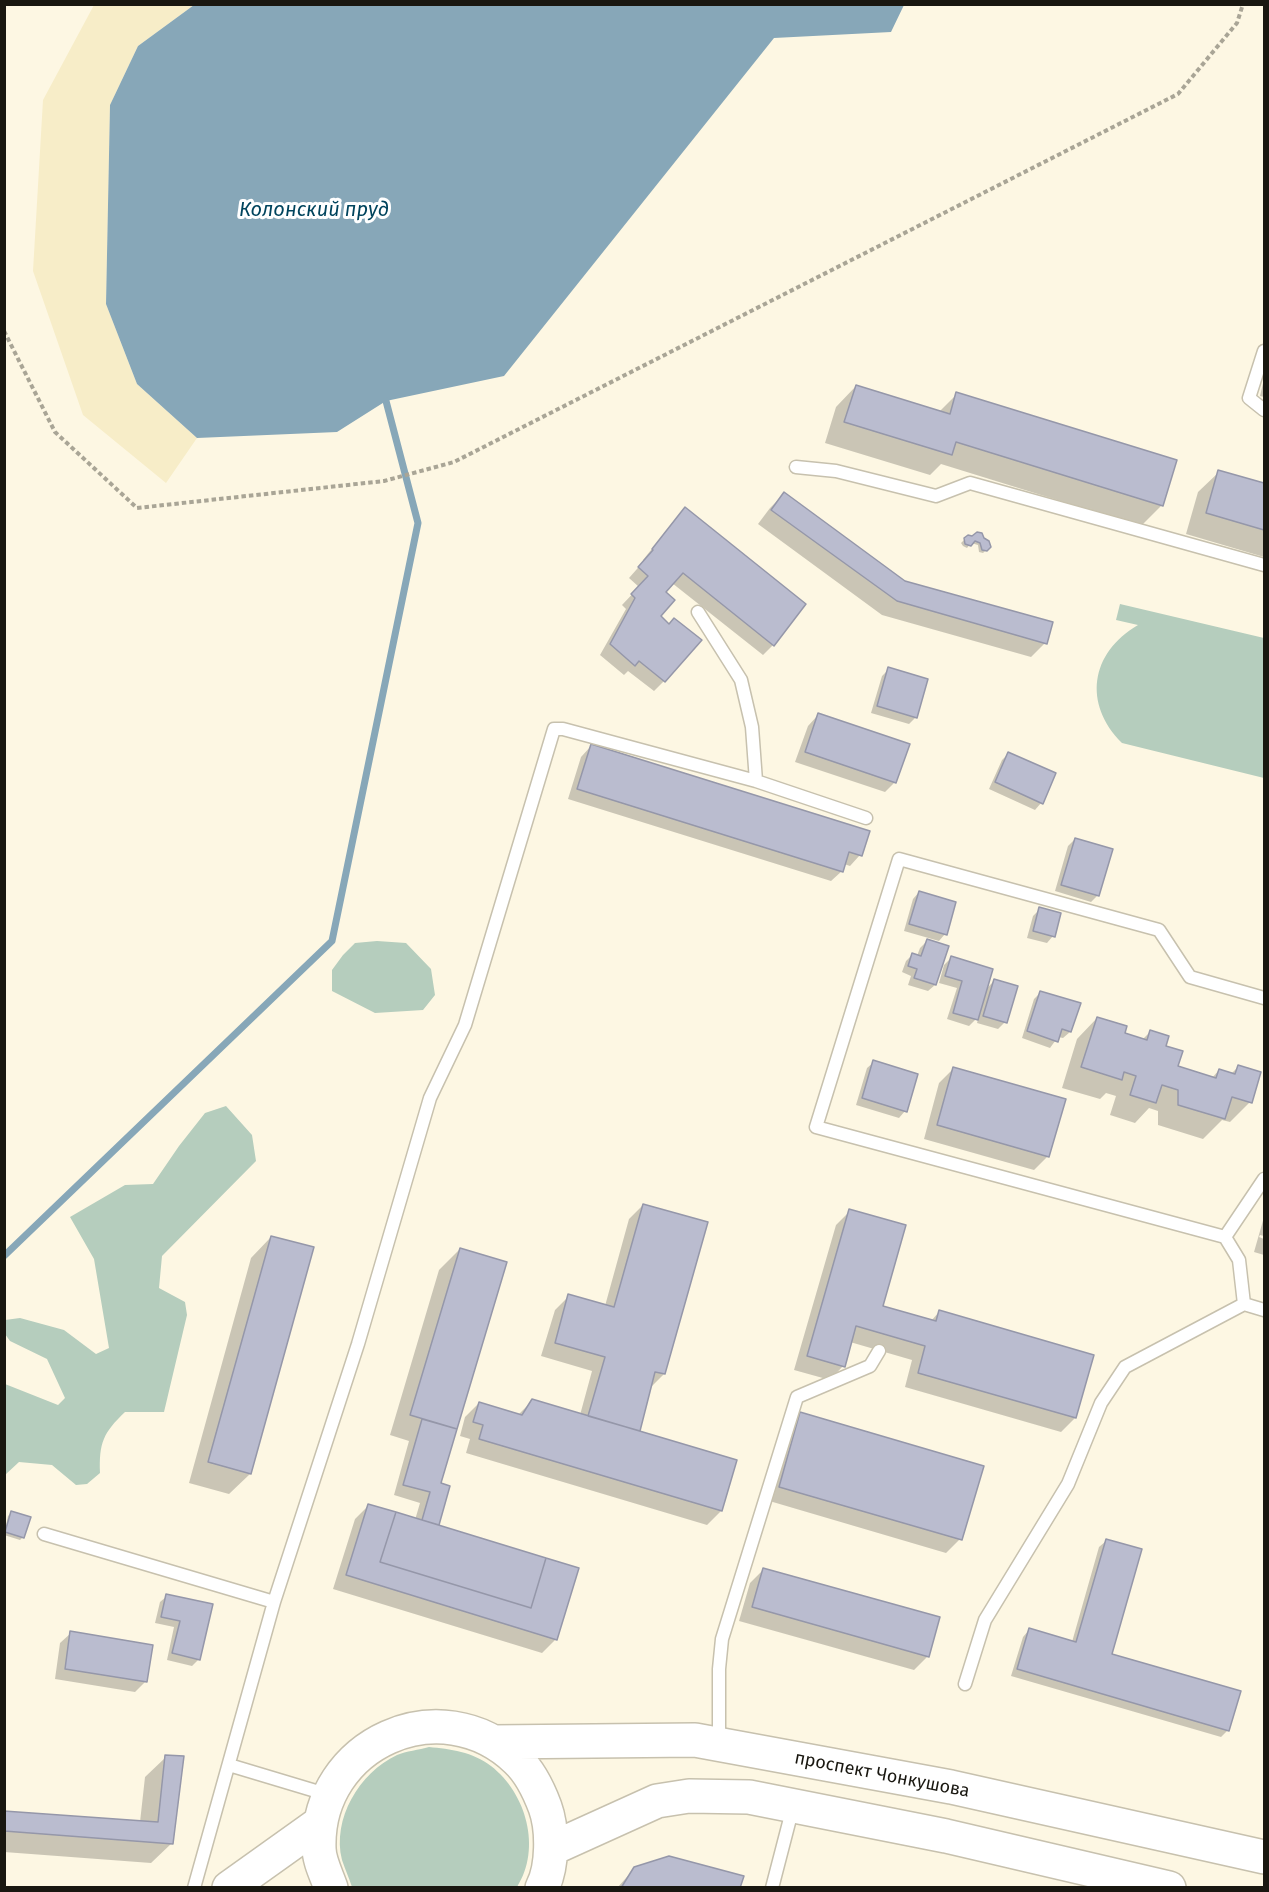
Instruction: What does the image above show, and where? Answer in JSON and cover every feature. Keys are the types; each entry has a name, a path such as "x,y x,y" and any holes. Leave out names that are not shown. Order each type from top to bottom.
{"main road":[{"path":"331,1887 319,1851 324,1809 346,1768 370,1746 399,1732 431,1726 463,1730 493,1742 519,1761 537,1787 549,1817 551,1849 542,1887"},
{"name":"проспект Чонкушова","path":"493,1742 695,1740 951,1787 1264,1857"},
{"path":"551,1849 657,1801 677,1797 749,1797 946,1836 1157,1886"},
{"path":"229,1887 324,1809"}],"lane":[{"path":"1264,351 1249,398 1264,410"},
{"path":"796,467 836,471 936,496 970,483 1264,565"},
{"path":"698,612 741,680 752,727 756,781"},
{"path":"195,1887 274,1602 358,1344 430,1098 465,1024 554,729 563,729 756,781 866,818"},
{"path":"1244,1304 1239,1260 1225,1238 816,1127 899,859 1159,930 1190,977 1264,998"},
{"path":"1225,1238 1264,1179"},
{"path":"965,1684 985,1620 1068,1484 1101,1403 1125,1367 1244,1304 1264,1310"},
{"path":"719,1744 719,1669 722,1639 797,1396 870,1366 879,1351"},
{"path":"44,1534 274,1602"},
{"path":"229,1765 324,1809"},
{"path":"772,1887 794,1806"}],"path":[{"path":"4,330 54,432 137,508 384,481 454,462 1178,94 1237,23 1243,4"}],"green space":[{"path":"1120,604 1264,638 1264,778 1122,743 1101,712 1097,696 1097,680 1110,650 1138,625 1116,620"},
{"path":"377,941 406,943 431,969 435,995 423,1010 375,1013 332,991 332,970 343,955 355,943"},
{"path":"226,1106 252,1135 256,1161 162,1256 159,1288 185,1302 187,1315 164,1412 125,1412 104,1439 100,1454 100,1473 87,1484 76,1485 52,1465 19,1462 5,1475 5,1384 58,1405 65,1398 47,1359 10,1341 5,1334 5,1320 20,1318 64,1330 96,1354 109,1348 94,1259 70,1217 125,1185 153,1184 205,1113"},
{"path":"429,1747 453,1750 477,1757 503,1777 513,1791 521,1806 529,1839 524,1872 517,1887 352,1887 342,1860 340,1844 345,1814 352,1799 360,1785 383,1763 397,1755"}],"sand":[{"path":"94,5 194,5 138,46 110,105 106,304 137,384 197,438 166,483 83,415 33,271 43,100"}],"water":[{"name":"Колонский пруд","path":"194,5 904,5 891,32 774,38 504,376 386,401 337,432 197,438 137,384 106,304 110,105 138,46"}],"building":[{"path":"856,385 950,414 956,392 1177,460 1163,506 956,442 952,455 844,422"},
{"path":"1218,470 1264,483 1264,530 1206,513"},
{"path":"784,492 905,581 1053,622 1047,644 897,601 771,510"},
{"path":"685,507 806,604 774,646 683,573 666,592 675,600 661,616 669,624 674,618 702,640 665,682 639,661 635,666 610,644 635,598 631,594 648,576 638,567"},
{"path":"977,532 982,533 989,541 991,547 987,551 982,550 980,543 975,541 971,546 965,544 964,538"},
{"path":"888,667 928,679 917,718 877,706"},
{"path":"818,713 910,744 896,783 805,752"},
{"path":"591,744 870,831 862,856 849,852 843,872 577,789"},
{"path":"1008,752 1056,773 1043,804 995,782"},
{"path":"1075,838 1113,849 1099,896 1061,885"},
{"path":"919,891 956,902 947,935 909,924"},
{"path":"1039,907 1061,913 1055,937 1033,931"},
{"path":"927,939 949,946 936,985 914,978 917,969 908,966 912,953 921,956"},
{"path":"951,956 993,969 978,1020 953,1013 962,981 945,976"},
{"path":"994,979 1018,986 1007,1023 983,1016"},
{"path":"1040,991 1081,1003 1071,1032 1062,1029 1058,1042 1027,1031"},
{"path":"1097,1017 1127,1026 1125,1033 1147,1040 1150,1030 1169,1036 1166,1046 1183,1051 1178,1066 1216,1078 1219,1069 1235,1074 1238,1065 1261,1072 1252,1103 1232,1097 1225,1119 1178,1105 1178,1090 1162,1085 1156,1103 1130,1095 1136,1076 1124,1072 1122,1080 1081,1067"},
{"path":"873,1060 918,1074 907,1112 862,1098"},
{"path":"953,1067 1066,1099 1049,1157 937,1125"},
{"path":"643,1204 708,1222 665,1374 655,1372 640,1431 588,1416 605,1357 555,1343 568,1294 614,1307"},
{"path":"849,1209 906,1225 883,1306 936,1321 939,1310 1094,1355 1076,1418 918,1373 925,1346 856,1326 845,1367 807,1356"},
{"path":"271,1236 314,1247 251,1474 208,1462"},
{"path":"460,1248 507,1262 457,1429 410,1415"},
{"path":"532,1399 737,1460 722,1511 479,1439 483,1425 473,1422 479,1402 522,1415"},
{"path":"800,1412 984,1466 962,1540 779,1487"},
{"path":"422,1419 457,1429 441,1483 450,1486 439,1525 422,1520 430,1492 403,1485"},
{"path":"368,1504 396,1512 380,1562 531,1608 546,1558 579,1568 557,1640 346,1575"},
{"path":"11,1511 31,1517 24,1538 5,1532"},
{"path":"396,1512 546,1558 531,1608 380,1562"},
{"path":"1106,1539 1142,1549 1112,1654 1241,1691 1229,1731 1017,1669 1029,1628 1076,1642"},
{"path":"763,1568 940,1617 929,1657 752,1607"},
{"path":"166,1594 213,1604 200,1660 172,1653 180,1621 161,1617"},
{"path":"70,1631 153,1645 147,1682 65,1669"},
{"path":"165,1755 184,1756 173,1844 4,1831 4,1811 158,1822"},
{"path":"669,1856 744,1876 740,1888 621,1888 634,1867"}],"waterway":[{"path":"4,1256 332,941 418,523 386,401"}]}
